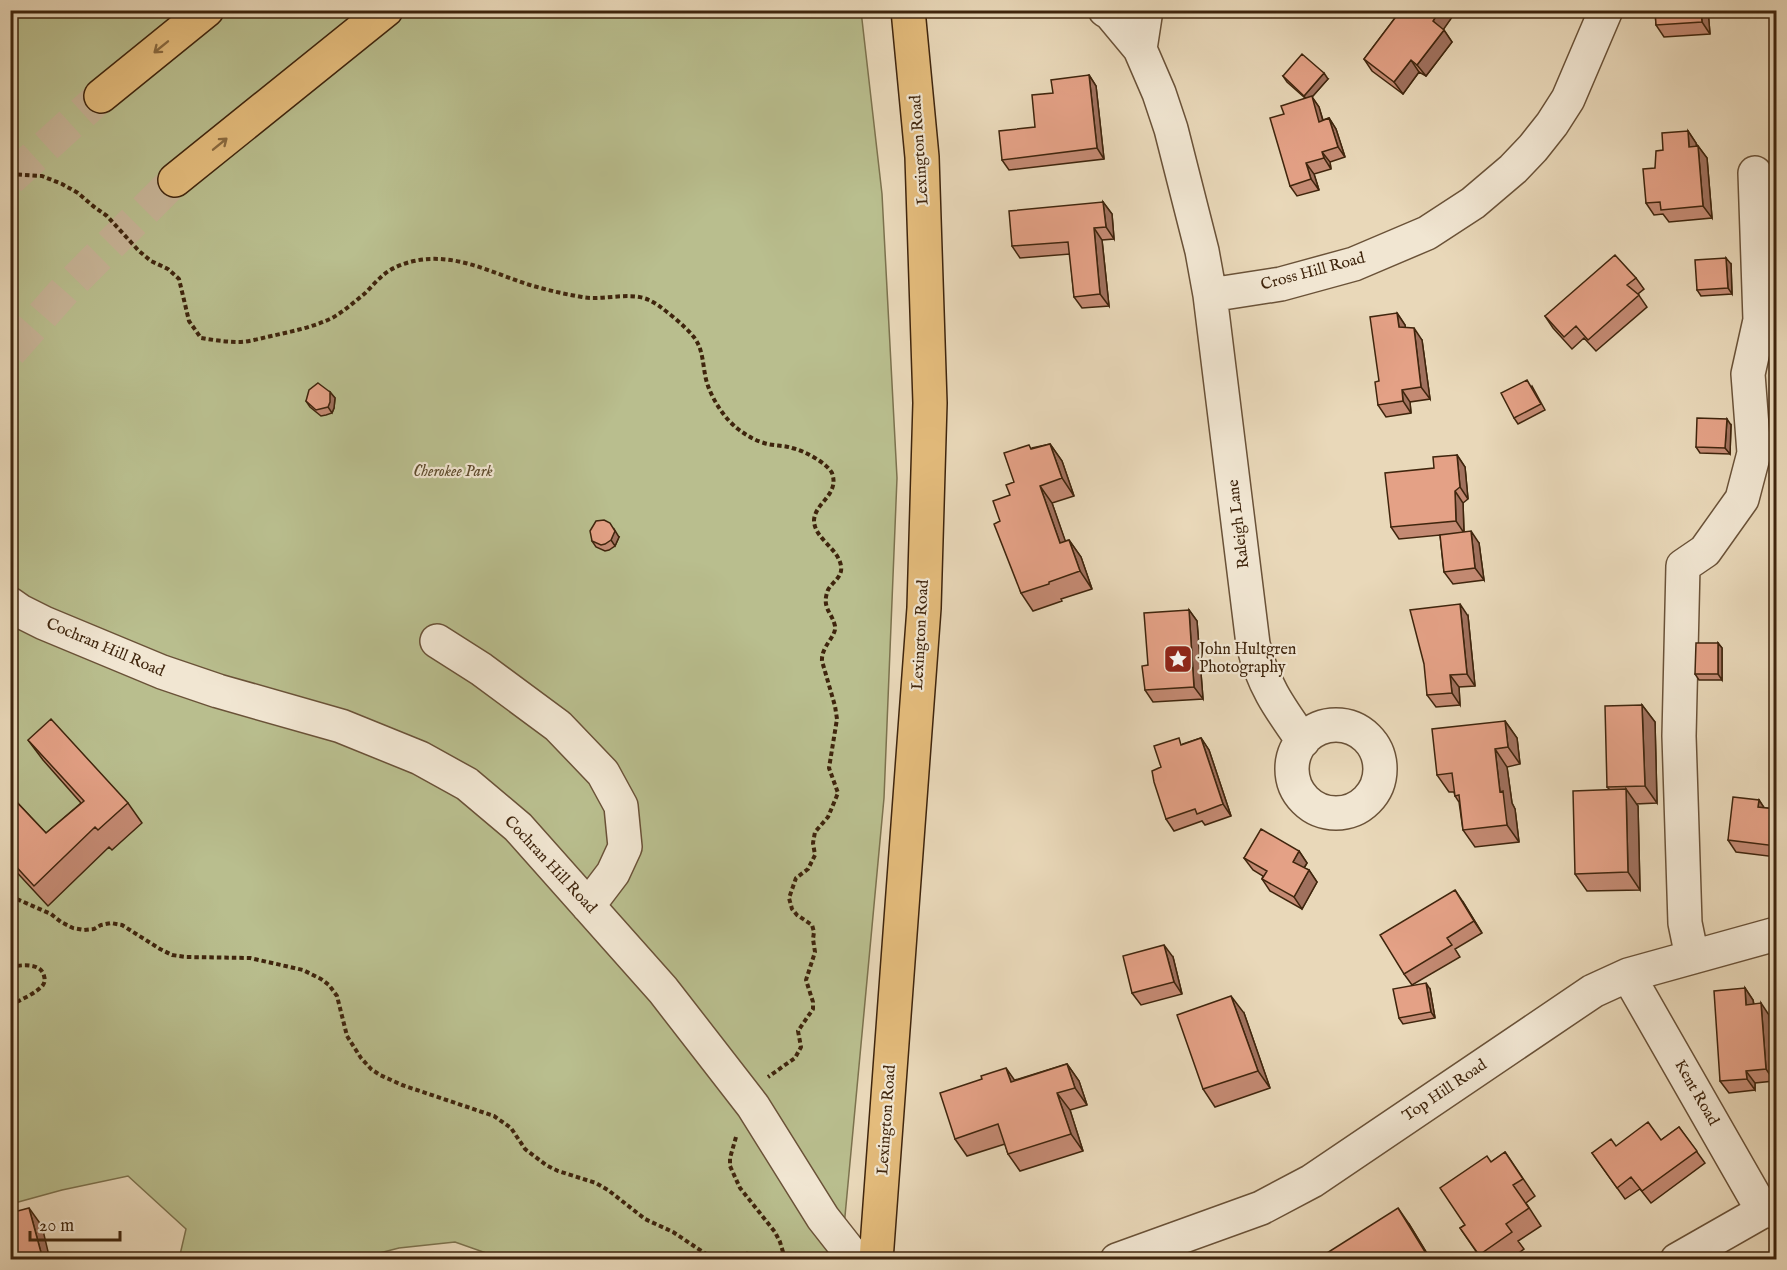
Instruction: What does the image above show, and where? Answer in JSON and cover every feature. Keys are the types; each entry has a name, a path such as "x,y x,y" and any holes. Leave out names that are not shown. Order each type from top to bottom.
{"main road":[{"path":"101,96 207,10"},
{"path":"175,180 386,10"},
{"name":"Lexington Road","path":"876,1260 924,608 930,403 922,157 908,10"}],"street":[{"path":"1105,10 1140,49 1159,93 1172,129 1202,251 1210,295"},
{"path":"1140,49 1146,10"},
{"name":"Cross Hill Road","path":"1210,295 1281,284 1354,264 1427,233 1473,203 1513,169 1551,124 1568,99 1606,10"},
{"path":"1692,957 1684,923 1679,736 1683,566 1705,551 1742,499 1754,453 1748,374 1760,320 1755,173"},
{"name":"Raleigh Lane","path":"1210,295 1253,644 1258,664 1272,697 1303,741"},
{"name":"Cochran Hill Road","path":"10,604 44,623 162,672 218,692 341,726 420,758 466,784 518,827 663,990 753,1106 823,1218 856,1260"},
{"path":"437,641 481,669 558,726 603,773 621,806 625,847 613,873 588,906"},
{"name":"Top Hill Road","path":"1117,1260 1261,1208 1312,1181 1593,991 1628,975 1776,934"},
{"name":"Kent Road","path":"1628,975 1770,1211"},
{"path":"1677,1260 1770,1211"}],"path":[{"path":"10,174 42,176 78,193 106,216 145,256 168,269 179,279 189,321 201,338 242,342 314,326 334,316 396,266 433,259 454,260 529,285 585,298 639,297 648,299 693,334 700,346 708,386 714,399 724,415 736,427 764,443 803,451 830,470 833,477 831,491 816,511 814,519 819,534 836,554 841,565 838,578 829,588 825,600 836,627 835,633 822,654 822,661 836,706 837,719 829,768 838,793 828,817 815,831 813,843 815,855 808,869 796,878 789,898 796,915 812,925 814,932 815,952 806,980 813,1009 798,1031 801,1047 799,1052 795,1058 768,1077 735,1140 730,1158 730,1166 740,1188 775,1232 783,1252 783,1260"},
{"path":"10,896 51,914 73,928 84,930 111,923 122,925 172,955 250,958 303,970 321,979 329,985 336,996 347,1036 371,1069 402,1085 494,1116 511,1128 525,1149 546,1165 596,1183 645,1219 673,1232 715,1260"},
{"path":"10,968 20,965 37,967 45,978 44,984 39,989 10,1005"}],"green space":[{"name":"Cherokee Park","path":"11,11 861,11 882,194 897,478 884,798 841,1259 756,1259 747,1252 741,1260 503,1259 455,1242 399,1248 356,1259 179,1259 186,1229 128,1176 11,1204"}],"building":[{"path":"1401,10 1440,10 1433,21 1444,30 1417,65 1411,60 1394,82 1364,59"},
{"path":"1655,10 1701,10 1702,22 1656,25"},
{"path":"1302,54 1324,73 1304,96 1283,76"},
{"path":"1089,75 1097,148 1002,160 999,131 1035,127 1032,95 1053,93 1051,80"},
{"path":"1312,96 1319,122 1329,118 1338,147 1322,152 1324,158 1306,163 1311,179 1290,186 1270,118 1284,114 1281,106"},
{"path":"1688,131 1689,147 1698,146 1703,206 1661,210 1660,202 1646,203 1643,169 1655,168 1656,151 1663,150 1662,133"},
{"path":"1103,202 1106,227 1094,228 1100,294 1074,297 1068,242 1012,246 1009,211"},
{"path":"1615,255 1636,278 1627,285 1639,295 1588,340 1576,326 1564,337 1545,316"},
{"path":"1726,258 1728,288 1697,290 1695,260"},
{"path":"1397,313 1399,327 1414,328 1421,387 1402,390 1403,401 1378,405 1375,382 1379,381 1370,317"},
{"path":"1527,380 1541,404 1514,418 1501,393"},
{"path":"318,383 330,392 330,402 328,407 316,410 306,401 309,390"},
{"path":"1697,418 1727,419 1725,448 1696,447"},
{"path":"1050,444 1062,478 1040,486 1060,543 1069,540 1080,571 1021,593 994,524 1000,521 993,501 1010,495 1006,485 1014,482 1004,453 1029,445 1031,449"},
{"path":"1457,455 1460,487 1455,491 1456,521 1391,527 1385,473 1434,468 1433,457"},
{"path":"604,520 610,523 615,531 611,540 601,545 592,541 590,531 596,521"},
{"path":"1471,531 1475,568 1444,572 1440,535"},
{"path":"1460,604 1467,674 1450,675 1452,693 1427,695 1424,664 1410,610"},
{"path":"1189,610 1194,687 1145,690 1142,666 1148,665 1144,613"},
{"path":"1696,643 1718,643 1718,674 1695,674"},
{"path":"1642,705 1645,786 1607,787 1605,706"},
{"path":"51,719 128,803 98,830 95,827 34,886 10,860 10,795 46,833 84,801 28,740"},
{"path":"1505,721 1508,747 1495,749 1507,825 1463,830 1459,795 1455,796 1452,773 1437,775 1432,729"},
{"path":"1179,738 1181,745 1201,738 1223,804 1197,814 1195,809 1166,819 1152,771 1161,767 1154,746"},
{"path":"1626,789 1628,872 1575,874 1573,791"},
{"path":"1733,797 1759,800 1758,807 1776,809 1776,846 1728,840"},
{"path":"1261,829 1299,851 1293,862 1309,870 1294,897 1262,879 1267,871 1244,858"},
{"path":"1455,890 1474,921 1447,938 1452,945 1404,974 1380,935"},
{"path":"1164,945 1174,982 1132,993 1123,956"},
{"path":"1426,983 1431,1012 1399,1018 1393,989"},
{"path":"1745,988 1746,1005 1761,1003 1766,1069 1746,1071 1747,1079 1720,1081 1714,991"},
{"path":"1231,996 1258,1071 1203,1089 1177,1015"},
{"path":"1067,1064 1075,1088 1057,1093 1071,1134 1008,1154 998,1124 955,1139 940,1093 1006,1068 1011,1082"},
{"path":"1648,1122 1661,1140 1679,1127 1697,1151 1642,1191 1631,1177 1617,1188 1592,1153 1611,1139 1616,1146"},
{"path":"1776,1138 1776,1167 1773,1139"},
{"path":"1505,1152 1523,1179 1513,1185 1529,1208 1506,1224 1512,1232 1479,1255 1460,1228 1465,1225 1440,1188 1487,1156 1491,1162"},
{"path":"29,1208 43,1260 10,1260 10,1213"},
{"path":"1398,1208 1427,1255 1420,1260 1309,1260 1327,1253"}],"tunnel":[{"path":"10,179 101,96"},
{"path":"10,352 65,290 175,180"}],"place":[{"name":"John Hultgren Photography","path":"1178,659"}]}
